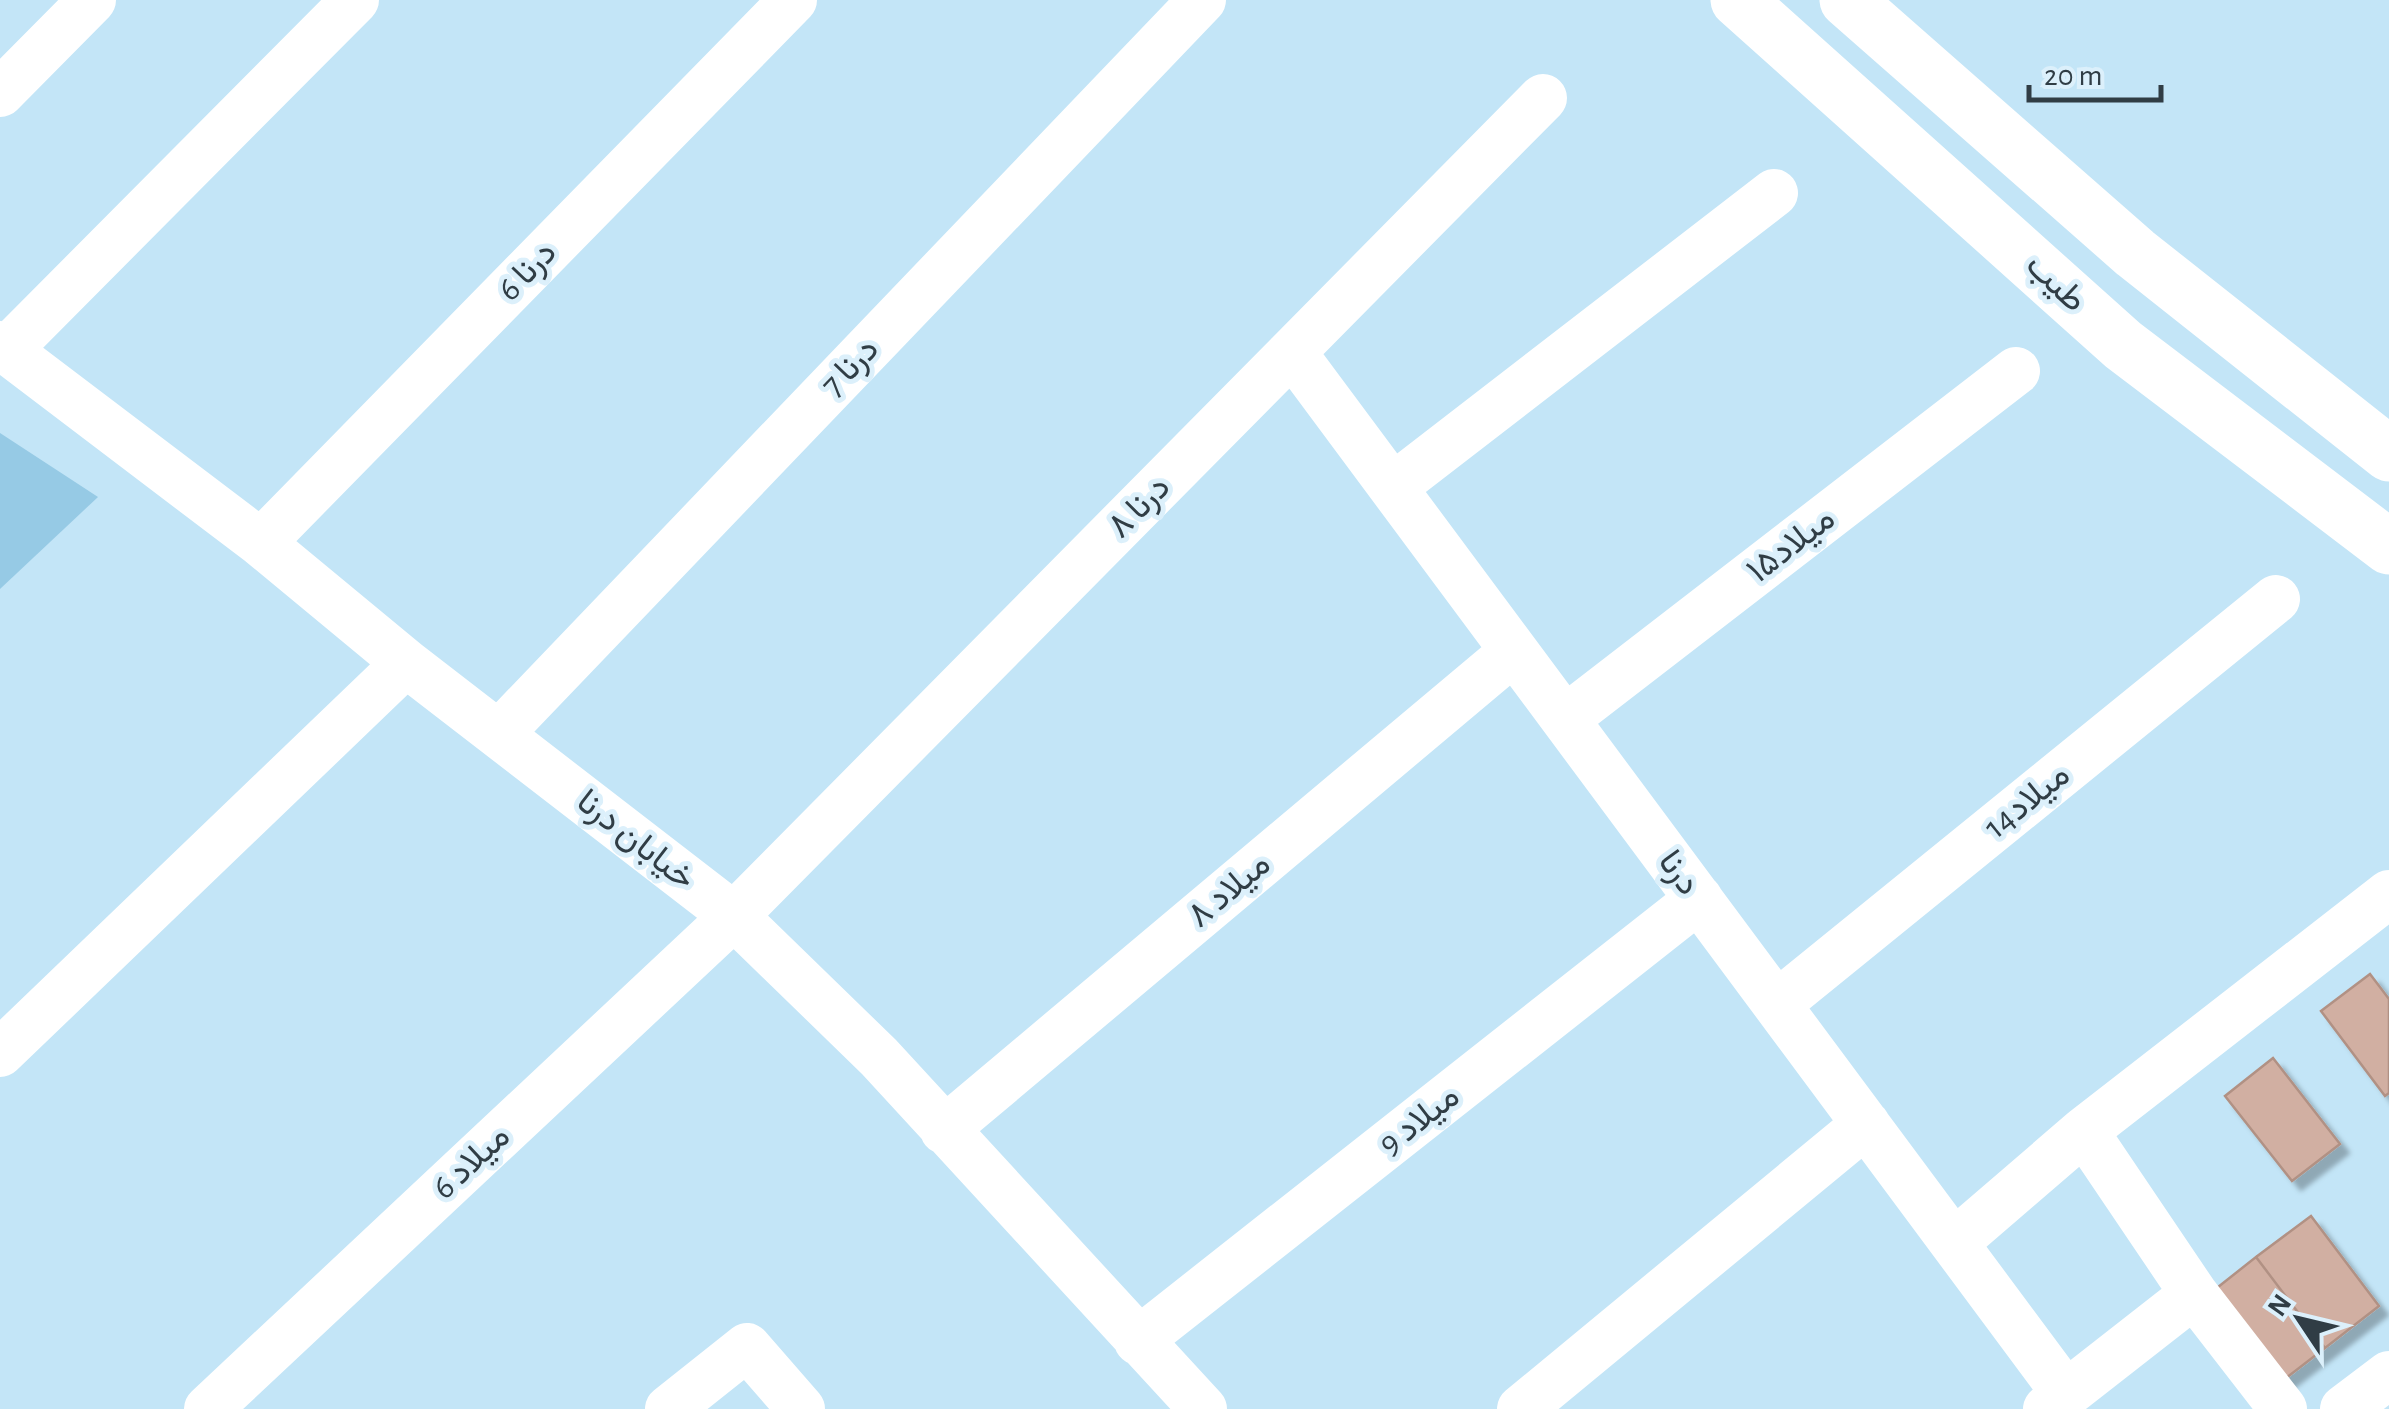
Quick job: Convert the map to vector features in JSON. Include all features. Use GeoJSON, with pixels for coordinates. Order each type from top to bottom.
{"type":"FeatureCollection","features":[{"type":"Feature","properties":{"kind":"main road","name":"طیب"},"geometry":{"type":"LineString","coordinates":[[1738,0],[2123,345],[2389,547]]}},
{"type":"Feature","properties":{"kind":"main road"},"geometry":{"type":"LineString","coordinates":[[1847,0],[2135,253],[2389,454]]}},
{"type":"Feature","properties":{"kind":"street"},"geometry":{"type":"LineString","coordinates":[[0,93],[92,0]]}},
{"type":"Feature","properties":{"kind":"street"},"geometry":{"type":"LineString","coordinates":[[4,348],[355,0]]}},
{"type":"Feature","properties":{"kind":"street","name":"درنا 6"},"geometry":{"type":"LineString","coordinates":[[261,543],[793,0]]}},
{"type":"Feature","properties":{"kind":"street","name":"درنا 7"},"geometry":{"type":"LineString","coordinates":[[499,734],[1202,0]]}},
{"type":"Feature","properties":{"kind":"street","name":"درنا ۸"},"geometry":{"type":"LineString","coordinates":[[734,916],[1544,98]]}},
{"type":"Feature","properties":{"kind":"street"},"geometry":{"type":"LineString","coordinates":[[1393,486],[1774,193]]}},
{"type":"Feature","properties":{"kind":"street","name":"خیابان درنا"},"geometry":{"type":"LineString","coordinates":[[4,348],[261,543],[406,663],[734,916],[879,1057],[1138,1342],[1190,1405]]}},
{"type":"Feature","properties":{"kind":"street","name":"درنا"},"geometry":{"type":"LineString","coordinates":[[1292,352],[1954,1243],[2057,1402]]}},
{"type":"Feature","properties":{"kind":"street","name":"میلاد۱۵"},"geometry":{"type":"LineString","coordinates":[[1566,719],[2016,371]]}},
{"type":"Feature","properties":{"kind":"street","name":"میلاد14"},"geometry":{"type":"LineString","coordinates":[[1777,1004],[2276,598]]}},
{"type":"Feature","properties":{"kind":"street","name":"میلاد ۸"},"geometry":{"type":"LineString","coordinates":[[944,1130],[1514,651]]}},
{"type":"Feature","properties":{"kind":"street"},"geometry":{"type":"LineString","coordinates":[[0,1053],[406,663]]}},
{"type":"Feature","properties":{"kind":"street"},"geometry":{"type":"LineString","coordinates":[[1954,1243],[2084,1131],[2389,894]]}},
{"type":"Feature","properties":{"kind":"street","name":"میلاد 9"},"geometry":{"type":"LineString","coordinates":[[1138,1342],[1699,900]]}},
{"type":"Feature","properties":{"kind":"street","name":"میلاد 6"},"geometry":{"type":"LineString","coordinates":[[208,1409],[734,916]]}},
{"type":"Feature","properties":{"kind":"street"},"geometry":{"type":"LineString","coordinates":[[1521,1409],[1866,1124]]}},
{"type":"Feature","properties":{"kind":"street"},"geometry":{"type":"LineString","coordinates":[[2084,1131],[2194,1294],[2283,1409]]}},
{"type":"Feature","properties":{"kind":"street"},"geometry":{"type":"LineString","coordinates":[[2057,1402],[2194,1294]]}},
{"type":"Feature","properties":{"kind":"street"},"geometry":{"type":"LineString","coordinates":[[669,1409],[747,1346],[801,1409]]}},
{"type":"Feature","properties":{"kind":"street"},"geometry":{"type":"LineString","coordinates":[[2344,1409],[2389,1375]]}},
{"type":"Feature","properties":{"kind":"shaded area"},"geometry":{"type":"Polygon","coordinates":[[[0,433],[98,497],[0,589],[0,433]]]}},
{"type":"Feature","properties":{"kind":"building"},"geometry":{"type":"Polygon","coordinates":[[[2370,974],[2389,999],[2389,1093],[2385,1096],[2321,1011],[2370,974]]]}},
{"type":"Feature","properties":{"kind":"building"},"geometry":{"type":"Polygon","coordinates":[[[2273,1058],[2340,1144],[2292,1181],[2225,1096],[2273,1058]]]}},
{"type":"Feature","properties":{"kind":"building"},"geometry":{"type":"Polygon","coordinates":[[[2311,1216],[2379,1306],[2325,1348],[2256,1257],[2311,1216]]]}},
{"type":"Feature","properties":{"kind":"building"},"geometry":{"type":"Polygon","coordinates":[[[2256,1257],[2325,1348],[2277,1385],[2208,1295],[2256,1257]]]}}]}
